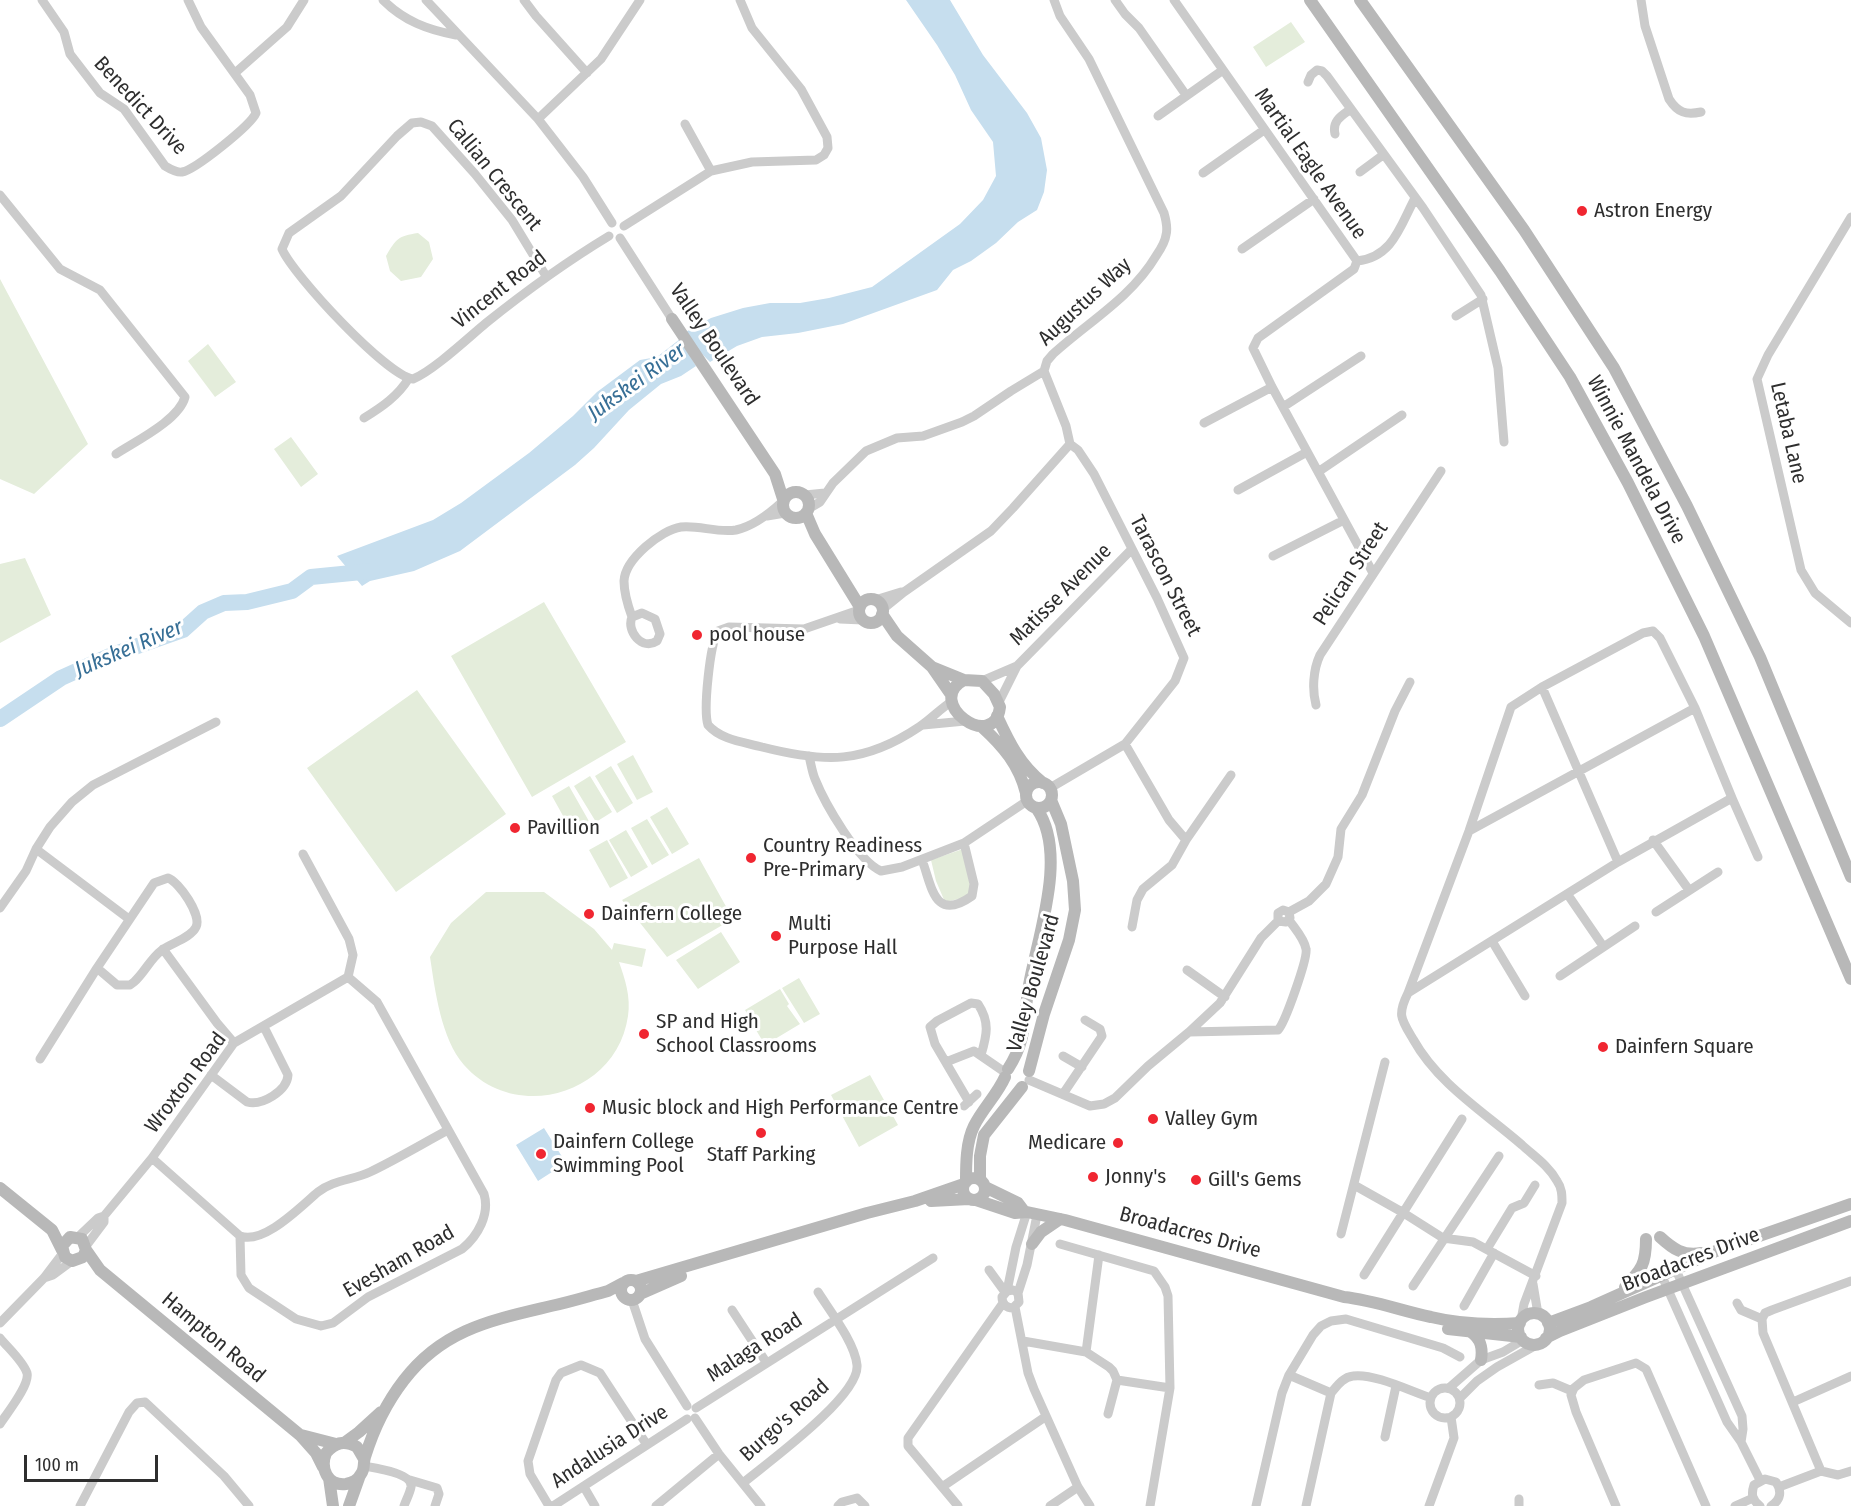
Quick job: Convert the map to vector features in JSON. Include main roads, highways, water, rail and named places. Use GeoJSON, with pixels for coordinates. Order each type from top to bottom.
{"type":"FeatureCollection","features":[{"type":"Feature","properties":{"kind":"water"},"geometry":{"type":"Polygon","coordinates":[[[906,0],[950,0],[983,55],[1027,113],[1041,138],[1047,170],[1044,192],[1037,210],[1018,222],[996,243],[971,261],[953,270],[937,290],[843,324],[762,337],[737,346],[710,362],[682,334],[711,318],[743,308],[770,303],[800,303],[872,287],[960,224],[983,200],[996,176],[993,142],[971,110],[955,75],[937,45],[906,0]]]}},
{"type":"Feature","properties":{"kind":"water"},"geometry":{"type":"Polygon","coordinates":[[[680,339],[696,366],[681,376],[661,384],[629,410],[575,465],[460,551],[414,571],[370,581],[362,586],[337,556],[433,520],[461,503],[529,453],[573,416],[597,392],[640,360],[657,357],[680,339]]]}},
{"type":"Feature","properties":{"kind":"water","name":"Dainfern College Swimming Pool"},"geometry":{"type":"Polygon","coordinates":[[[544,1128],[566,1163],[538,1181],[516,1145],[544,1128]]]}},
{"type":"Feature","properties":{"kind":"waterway","name":"Jukskei River"},"geometry":{"type":"LineString","coordinates":[[0,719],[61,678],[112,655],[183,630],[203,612],[224,603],[247,602],[292,591],[311,577],[372,571]]}},
{"type":"Feature","properties":{"kind":"place","name":"Astron Energy"},"geometry":{"type":"Point","coordinates":[1582,211]}},
{"type":"Feature","properties":{"kind":"place","name":"pool house"},"geometry":{"type":"Point","coordinates":[697,635]}},
{"type":"Feature","properties":{"kind":"place","name":"Pavillion"},"geometry":{"type":"Point","coordinates":[515,828]}},
{"type":"Feature","properties":{"kind":"place","name":"Country Readiness Pre-Primary"},"geometry":{"type":"Point","coordinates":[751,858]}},
{"type":"Feature","properties":{"kind":"place","name":"Dainfern College"},"geometry":{"type":"Point","coordinates":[589,914]}},
{"type":"Feature","properties":{"kind":"place","name":"Multi Purpose Hall"},"geometry":{"type":"Point","coordinates":[776,936]}},
{"type":"Feature","properties":{"kind":"place","name":"SP and High School Classrooms"},"geometry":{"type":"Point","coordinates":[644,1034]}},
{"type":"Feature","properties":{"kind":"place","name":"Dainfern Square"},"geometry":{"type":"Point","coordinates":[1603,1047]}},
{"type":"Feature","properties":{"kind":"place","name":"Music block and High Performance Centre"},"geometry":{"type":"Point","coordinates":[590,1108]}},
{"type":"Feature","properties":{"kind":"place","name":"Valley Gym"},"geometry":{"type":"Point","coordinates":[1153,1119]}},
{"type":"Feature","properties":{"kind":"place","name":"Staff Parking"},"geometry":{"type":"Point","coordinates":[761,1133]}},
{"type":"Feature","properties":{"kind":"place","name":"Medicare"},"geometry":{"type":"Point","coordinates":[1118,1143]}},
{"type":"Feature","properties":{"kind":"place","name":"Dainfern College Swimming Pool"},"geometry":{"type":"Point","coordinates":[541,1154]}},
{"type":"Feature","properties":{"kind":"place","name":"Jonny's"},"geometry":{"type":"Point","coordinates":[1093,1177]}},
{"type":"Feature","properties":{"kind":"place","name":"Gill's Gems"},"geometry":{"type":"Point","coordinates":[1196,1180]}}]}
